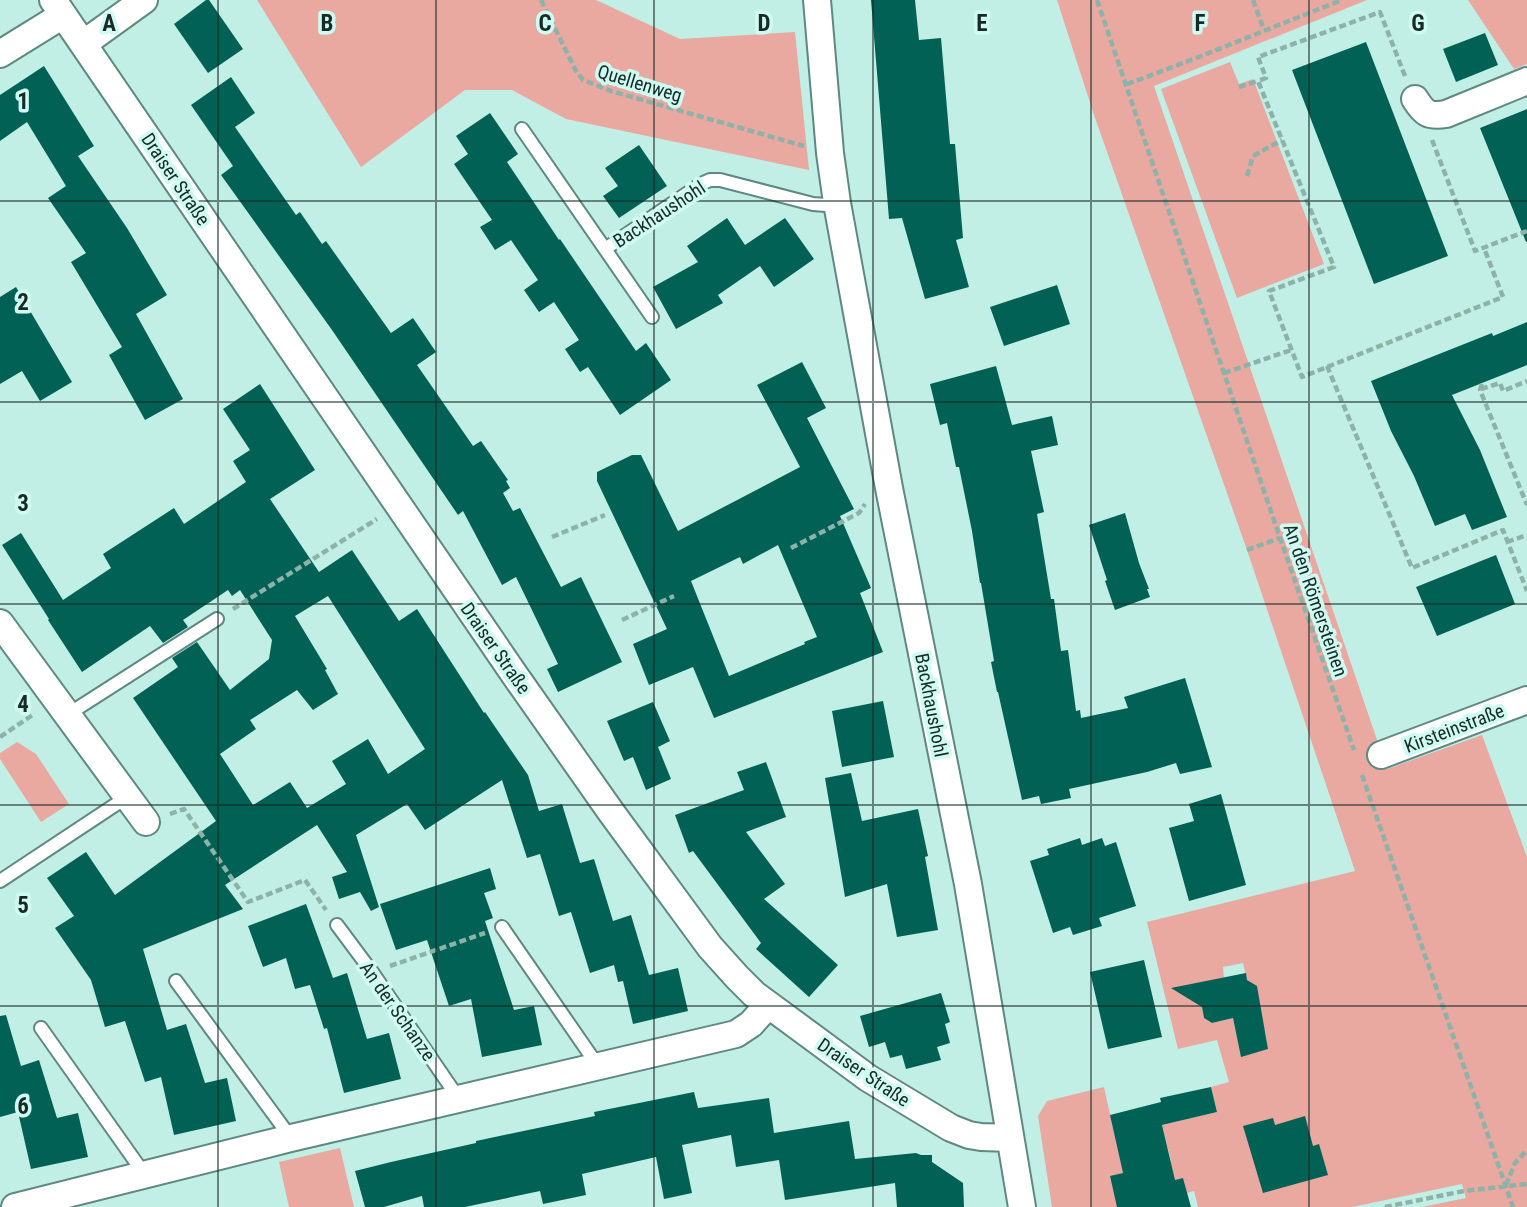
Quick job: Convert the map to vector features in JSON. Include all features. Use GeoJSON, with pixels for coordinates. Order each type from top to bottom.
{"type":"FeatureCollection","features":[{"type":"Feature","properties":{"kind":"street"},"geometry":{"type":"LineString","coordinates":[[83,44],[144,0]]}},
{"type":"Feature","properties":{"kind":"street","name":"Backhaushohl"},"geometry":{"type":"LineString","coordinates":[[817,0],[837,203],[888,488],[970,897],[1022,1207]]}},
{"type":"Feature","properties":{"kind":"street"},"geometry":{"type":"LineString","coordinates":[[0,54],[58,8]]}},
{"type":"Feature","properties":{"kind":"street","name":"Draiser Straße"},"geometry":{"type":"LineString","coordinates":[[58,8],[514,674],[702,936],[737,977],[768,1005],[868,1078],[951,1128],[969,1135],[1010,1138]]}},
{"type":"Feature","properties":{"kind":"street"},"geometry":{"type":"LineString","coordinates":[[1422,107],[1446,114],[1527,81]]}},
{"type":"Feature","properties":{"kind":"street"},"geometry":{"type":"LineString","coordinates":[[0,623],[146,822]]}},
{"type":"Feature","properties":{"kind":"street","name":"Kirsteinstraße"},"geometry":{"type":"LineString","coordinates":[[1370,760],[1527,700]]}},
{"type":"Feature","properties":{"kind":"street"},"geometry":{"type":"LineString","coordinates":[[15,1207],[291,1138],[736,1034],[751,1024],[768,1005]]}},
{"type":"Feature","properties":{"kind":"lane","name":"Backhaushohl"},"geometry":{"type":"LineString","coordinates":[[522,129],[652,317]]}},
{"type":"Feature","properties":{"kind":"lane","name":"Backhaushohl"},"geometry":{"type":"LineString","coordinates":[[605,249],[710,180],[720,180],[813,204],[837,203]]}},
{"type":"Feature","properties":{"kind":"lane"},"geometry":{"type":"LineString","coordinates":[[67,715],[217,619]]}},
{"type":"Feature","properties":{"kind":"lane"},"geometry":{"type":"LineString","coordinates":[[0,881],[127,797]]}},
{"type":"Feature","properties":{"kind":"lane","name":"An der Schanze"},"geometry":{"type":"LineString","coordinates":[[337,925],[459,1099]]}},
{"type":"Feature","properties":{"kind":"lane"},"geometry":{"type":"LineString","coordinates":[[502,927],[599,1066]]}},
{"type":"Feature","properties":{"kind":"lane"},"geometry":{"type":"LineString","coordinates":[[176,981],[291,1138]]}},
{"type":"Feature","properties":{"kind":"lane"},"geometry":{"type":"LineString","coordinates":[[41,1028],[145,1176]]}},
{"type":"Feature","properties":{"kind":"path","name":"Quellenweg"},"geometry":{"type":"LineString","coordinates":[[541,0],[583,80],[611,91],[775,137]]}},
{"type":"Feature","properties":{"kind":"path","name":"An den Römersteinen"},"geometry":{"type":"LineString","coordinates":[[1097,0],[1354,752]]}},
{"type":"Feature","properties":{"kind":"path"},"geometry":{"type":"LineString","coordinates":[[1253,0],[1264,30]]}},
{"type":"Feature","properties":{"kind":"path"},"geometry":{"type":"LineString","coordinates":[[1127,84],[1342,0]]}},
{"type":"Feature","properties":{"kind":"path"},"geometry":{"type":"LineString","coordinates":[[1239,88],[1266,78],[1258,57],[1380,12],[1422,107],[1432,141],[1475,251],[1527,231]]}},
{"type":"Feature","properties":{"kind":"path"},"geometry":{"type":"LineString","coordinates":[[1258,80],[1334,267],[1269,290],[1301,377],[1503,297],[1484,248]]}},
{"type":"Feature","properties":{"kind":"path"},"geometry":{"type":"LineString","coordinates":[[1247,176],[1254,156],[1282,140]]}},
{"type":"Feature","properties":{"kind":"path"},"geometry":{"type":"LineString","coordinates":[[1224,373],[1291,350]]}},
{"type":"Feature","properties":{"kind":"path"},"geometry":{"type":"LineString","coordinates":[[1327,366],[1412,568],[1503,530],[1527,591]]}},
{"type":"Feature","properties":{"kind":"path"},"geometry":{"type":"LineString","coordinates":[[1527,381],[1503,391],[1500,383],[1481,387],[1527,505]]}},
{"type":"Feature","properties":{"kind":"path"},"geometry":{"type":"LineString","coordinates":[[791,548],[859,513],[873,493],[888,488]]}},
{"type":"Feature","properties":{"kind":"path"},"geometry":{"type":"LineString","coordinates":[[217,619],[400,506]]}},
{"type":"Feature","properties":{"kind":"path"},"geometry":{"type":"LineString","coordinates":[[552,537],[605,514]]}},
{"type":"Feature","properties":{"kind":"path"},"geometry":{"type":"LineString","coordinates":[[1507,542],[1527,535]]}},
{"type":"Feature","properties":{"kind":"path"},"geometry":{"type":"LineString","coordinates":[[1247,550],[1280,538]]}},
{"type":"Feature","properties":{"kind":"path"},"geometry":{"type":"LineString","coordinates":[[622,620],[674,596]]}},
{"type":"Feature","properties":{"kind":"path"},"geometry":{"type":"LineString","coordinates":[[0,737],[40,711],[67,715]]}},
{"type":"Feature","properties":{"kind":"path"},"geometry":{"type":"LineString","coordinates":[[1370,760],[1513,1207]]}},
{"type":"Feature","properties":{"kind":"path"},"geometry":{"type":"LineString","coordinates":[[146,822],[184,809],[248,902],[305,880],[337,925]]}},
{"type":"Feature","properties":{"kind":"path"},"geometry":{"type":"LineString","coordinates":[[388,966],[502,927]]}},
{"type":"Feature","properties":{"kind":"path"},"geometry":{"type":"LineString","coordinates":[[1506,1186],[1515,1163],[1527,1150]]}},
{"type":"Feature","properties":{"kind":"path"},"geometry":{"type":"LineString","coordinates":[[1386,1207],[1464,1191],[1527,1184]]}},
{"type":"Feature","properties":{"kind":"shaded area"},"geometry":{"type":"Polygon","coordinates":[[[257,0],[596,0],[680,39],[795,32],[809,170],[566,119],[512,90],[465,90],[361,167],[257,0]]]}},
{"type":"Feature","properties":{"kind":"shaded area"},"geometry":{"type":"Polygon","coordinates":[[[1057,0],[1367,0],[1154,86],[1387,769],[1482,735],[1527,857],[1527,1207],[1422,1207],[1466,1198],[1462,1184],[1352,1207],[1198,1207],[1194,1191],[1187,1193],[1183,1178],[1171,1181],[1162,1164],[1171,1161],[1162,1125],[1217,1112],[1211,1087],[1229,1082],[1217,1040],[1178,1049],[1147,922],[1355,871],[1247,550],[1093,112],[1057,0]],[[1243,963],[1223,967],[1224,979],[1202,1007],[1204,1018],[1212,1023],[1233,1018],[1241,1056],[1268,1049],[1258,1007],[1257,987],[1247,980],[1243,963]]]}},
{"type":"Feature","properties":{"kind":"shaded area"},"geometry":{"type":"Polygon","coordinates":[[[1468,0],[1527,0],[1527,64],[1514,69],[1468,0]]]}},
{"type":"Feature","properties":{"kind":"shaded area"},"geometry":{"type":"Polygon","coordinates":[[[1230,62],[1239,84],[1253,79],[1324,264],[1237,298],[1161,89],[1230,62]]]}},
{"type":"Feature","properties":{"kind":"shaded area"},"geometry":{"type":"Polygon","coordinates":[[[17,742],[36,754],[69,804],[41,822],[0,759],[0,753],[17,742]]]}},
{"type":"Feature","properties":{"kind":"shaded area"},"geometry":{"type":"Polygon","coordinates":[[[1104,1087],[1123,1173],[1110,1177],[1119,1207],[1052,1207],[1038,1116],[1047,1101],[1104,1087]]]}},
{"type":"Feature","properties":{"kind":"shaded area"},"geometry":{"type":"Polygon","coordinates":[[[340,1148],[354,1207],[289,1207],[279,1162],[340,1148]]]}},
{"type":"Feature","properties":{"kind":"building"},"geometry":{"type":"Polygon","coordinates":[[[209,0],[243,49],[208,73],[174,24],[209,0]]]}},
{"type":"Feature","properties":{"kind":"building"},"geometry":{"type":"Polygon","coordinates":[[[871,0],[915,0],[919,40],[941,38],[950,144],[955,144],[963,238],[956,240],[969,287],[925,299],[902,218],[889,219],[871,0]]]}},
{"type":"Feature","properties":{"kind":"building"},"geometry":{"type":"Polygon","coordinates":[[[1485,33],[1498,65],[1456,82],[1443,49],[1485,33]]]}},
{"type":"Feature","properties":{"kind":"building"},"geometry":{"type":"Polygon","coordinates":[[[1366,42],[1448,256],[1374,284],[1292,70],[1366,42]]]}},
{"type":"Feature","properties":{"kind":"building"},"geometry":{"type":"Polygon","coordinates":[[[44,66],[94,146],[78,156],[127,228],[167,295],[136,314],[183,399],[145,420],[109,355],[122,347],[71,262],[86,253],[48,198],[66,186],[27,122],[0,141],[0,95],[44,66]]]}},
{"type":"Feature","properties":{"kind":"building"},"geometry":{"type":"Polygon","coordinates":[[[231,77],[255,113],[235,127],[296,215],[300,212],[322,244],[326,241],[391,333],[413,318],[436,352],[417,365],[473,446],[481,441],[508,480],[506,481],[510,488],[503,493],[513,511],[520,508],[561,587],[581,577],[622,662],[558,692],[547,669],[558,664],[516,577],[502,585],[463,511],[458,515],[332,330],[221,175],[233,166],[191,105],[231,77]]]}},
{"type":"Feature","properties":{"kind":"building"},"geometry":{"type":"Polygon","coordinates":[[[1527,109],[1527,242],[1526,242],[1480,128],[1527,109]]]}},
{"type":"Feature","properties":{"kind":"building"},"geometry":{"type":"Polygon","coordinates":[[[490,113],[518,154],[507,162],[559,240],[636,351],[646,343],[671,380],[620,415],[588,367],[580,372],[565,349],[579,340],[554,302],[539,312],[524,290],[538,280],[511,240],[495,250],[480,227],[492,220],[454,164],[468,154],[456,136],[490,113]]]}},
{"type":"Feature","properties":{"kind":"building"},"geometry":{"type":"Polygon","coordinates":[[[639,145],[667,186],[619,218],[603,196],[618,186],[605,168],[639,145]]]}},
{"type":"Feature","properties":{"kind":"building"},"geometry":{"type":"Polygon","coordinates":[[[727,218],[745,245],[785,218],[814,259],[774,287],[760,266],[718,295],[723,303],[676,329],[653,287],[698,262],[687,246],[727,218]]]}},
{"type":"Feature","properties":{"kind":"building"},"geometry":{"type":"Polygon","coordinates":[[[1057,285],[1070,324],[1004,346],[990,307],[1057,285]]]}},
{"type":"Feature","properties":{"kind":"building"},"geometry":{"type":"Polygon","coordinates":[[[16,287],[72,382],[40,401],[22,371],[0,384],[0,297],[16,287]]]}},
{"type":"Feature","properties":{"kind":"building"},"geometry":{"type":"Polygon","coordinates":[[[1527,322],[1527,365],[1452,395],[1480,450],[1507,517],[1472,530],[1465,514],[1435,526],[1371,381],[1527,322]]]}},
{"type":"Feature","properties":{"kind":"building"},"geometry":{"type":"Polygon","coordinates":[[[802,362],[826,408],[807,418],[854,509],[840,516],[871,588],[860,593],[883,652],[714,718],[693,667],[649,685],[633,644],[667,629],[597,481],[597,472],[632,455],[641,455],[678,531],[800,467],[757,385],[802,362]],[[778,545],[743,564],[740,557],[691,581],[729,676],[817,637],[778,545]]]}},
{"type":"Feature","properties":{"kind":"building"},"geometry":{"type":"Polygon","coordinates":[[[996,366],[1012,425],[1052,416],[1058,445],[1031,451],[1044,512],[1037,514],[1051,599],[1054,599],[1061,651],[1068,650],[1076,711],[1080,710],[1081,718],[1128,708],[1124,697],[1185,678],[1212,767],[1180,774],[1176,763],[1069,789],[1071,798],[1041,804],[1039,796],[1022,800],[991,662],[994,661],[959,467],[956,467],[947,423],[940,425],[930,384],[996,366]]]}},
{"type":"Feature","properties":{"kind":"building"},"geometry":{"type":"Polygon","coordinates":[[[260,384],[315,470],[270,499],[319,572],[352,550],[399,621],[417,609],[484,713],[528,775],[539,811],[562,804],[580,863],[594,859],[613,921],[631,915],[649,975],[678,968],[688,1011],[633,1024],[623,981],[618,982],[614,965],[590,973],[571,912],[559,916],[540,854],[527,858],[502,780],[425,830],[407,804],[356,835],[379,907],[371,911],[360,892],[339,899],[332,877],[347,872],[317,825],[225,885],[243,909],[143,949],[167,1030],[186,1024],[205,1083],[227,1078],[236,1121],[174,1135],[161,1077],[145,1082],[125,1021],[105,1027],[91,980],[55,928],[74,916],[47,878],[86,852],[115,895],[216,821],[133,698],[178,667],[172,658],[197,642],[230,690],[269,659],[272,640],[240,590],[232,596],[228,590],[183,620],[188,627],[163,643],[150,626],[82,672],[2,545],[21,533],[63,600],[111,568],[103,554],[174,508],[184,524],[246,482],[233,461],[250,450],[223,409],[260,384]],[[328,596],[295,616],[327,669],[325,670],[338,694],[313,710],[297,690],[250,720],[256,729],[220,754],[253,805],[290,782],[307,808],[346,784],[332,761],[368,739],[388,774],[425,749],[328,596]]]}},
{"type":"Feature","properties":{"kind":"building"},"geometry":{"type":"Polygon","coordinates":[[[1125,513],[1150,597],[1115,610],[1089,525],[1125,513]]]}},
{"type":"Feature","properties":{"kind":"building"},"geometry":{"type":"Polygon","coordinates":[[[1496,555],[1515,604],[1437,636],[1416,587],[1496,555]]]}},
{"type":"Feature","properties":{"kind":"building"},"geometry":{"type":"Polygon","coordinates":[[[883,701],[894,757],[842,767],[832,711],[883,701]]]}},
{"type":"Feature","properties":{"kind":"building"},"geometry":{"type":"Polygon","coordinates":[[[653,702],[670,741],[658,747],[671,779],[646,790],[633,757],[624,761],[607,721],[653,702]]]}},
{"type":"Feature","properties":{"kind":"building"},"geometry":{"type":"Polygon","coordinates":[[[766,762],[786,817],[746,832],[785,884],[764,899],[838,965],[809,997],[756,949],[761,943],[693,851],[689,853],[675,815],[744,790],[737,772],[766,762]]]}},
{"type":"Feature","properties":{"kind":"building"},"geometry":{"type":"Polygon","coordinates":[[[851,773],[862,821],[918,809],[928,856],[925,857],[938,930],[897,937],[887,884],[845,897],[825,778],[851,773]]]}},
{"type":"Feature","properties":{"kind":"building"},"geometry":{"type":"Polygon","coordinates":[[[1221,794],[1246,885],[1189,901],[1169,828],[1194,821],[1189,804],[1221,794]]]}},
{"type":"Feature","properties":{"kind":"building"},"geometry":{"type":"Polygon","coordinates":[[[1080,838],[1082,845],[1102,838],[1105,846],[1116,842],[1136,906],[1099,918],[1102,926],[1073,935],[1070,927],[1053,933],[1030,861],[1049,855],[1047,849],[1080,838]]]}},
{"type":"Feature","properties":{"kind":"building"},"geometry":{"type":"Polygon","coordinates":[[[490,868],[496,889],[484,893],[493,918],[485,921],[514,1010],[534,1006],[542,1045],[482,1057],[471,999],[449,1006],[427,940],[396,950],[380,904],[490,868]]]}},
{"type":"Feature","properties":{"kind":"building"},"geometry":{"type":"Polygon","coordinates":[[[306,904],[333,978],[347,973],[367,1039],[389,1033],[401,1079],[344,1093],[327,1028],[324,1029],[310,985],[295,989],[286,958],[263,967],[248,926],[306,904]]]}},
{"type":"Feature","properties":{"kind":"building"},"geometry":{"type":"Polygon","coordinates":[[[1144,960],[1162,1037],[1108,1049],[1090,972],[1144,960]]]}},
{"type":"Feature","properties":{"kind":"building"},"geometry":{"type":"Polygon","coordinates":[[[1246,973],[1247,980],[1257,986],[1268,1049],[1241,1057],[1233,1018],[1212,1023],[1204,1018],[1202,1007],[1171,988],[1246,973]]]}},
{"type":"Feature","properties":{"kind":"building"},"geometry":{"type":"Polygon","coordinates":[[[941,993],[950,1022],[945,1024],[950,1043],[937,1047],[941,1060],[906,1069],[902,1055],[890,1058],[885,1042],[869,1047],[860,1016],[941,993]]]}},
{"type":"Feature","properties":{"kind":"building"},"geometry":{"type":"Polygon","coordinates":[[[6,1015],[21,1066],[39,1060],[57,1118],[78,1113],[88,1157],[31,1169],[18,1112],[0,1117],[0,1016],[6,1015]]]}},
{"type":"Feature","properties":{"kind":"building"},"geometry":{"type":"Polygon","coordinates":[[[1211,1087],[1217,1112],[1162,1125],[1175,1180],[1183,1178],[1191,1207],[1117,1207],[1110,1176],[1123,1173],[1110,1115],[1161,1102],[1160,1098],[1211,1087]]]}},
{"type":"Feature","properties":{"kind":"building"},"geometry":{"type":"Polygon","coordinates":[[[694,1092],[698,1108],[769,1098],[774,1133],[849,1121],[855,1159],[916,1153],[932,1155],[932,1162],[963,1183],[964,1207],[897,1207],[895,1183],[785,1200],[779,1160],[736,1167],[731,1135],[682,1145],[692,1193],[664,1199],[656,1157],[582,1174],[586,1195],[543,1204],[540,1191],[465,1207],[424,1207],[422,1196],[384,1207],[365,1207],[355,1171],[476,1141],[595,1116],[594,1112],[694,1092]]]}},
{"type":"Feature","properties":{"kind":"building"},"geometry":{"type":"Polygon","coordinates":[[[1305,1116],[1313,1146],[1319,1144],[1328,1175],[1263,1193],[1243,1126],[1273,1118],[1275,1125],[1305,1116]]]}}]}
